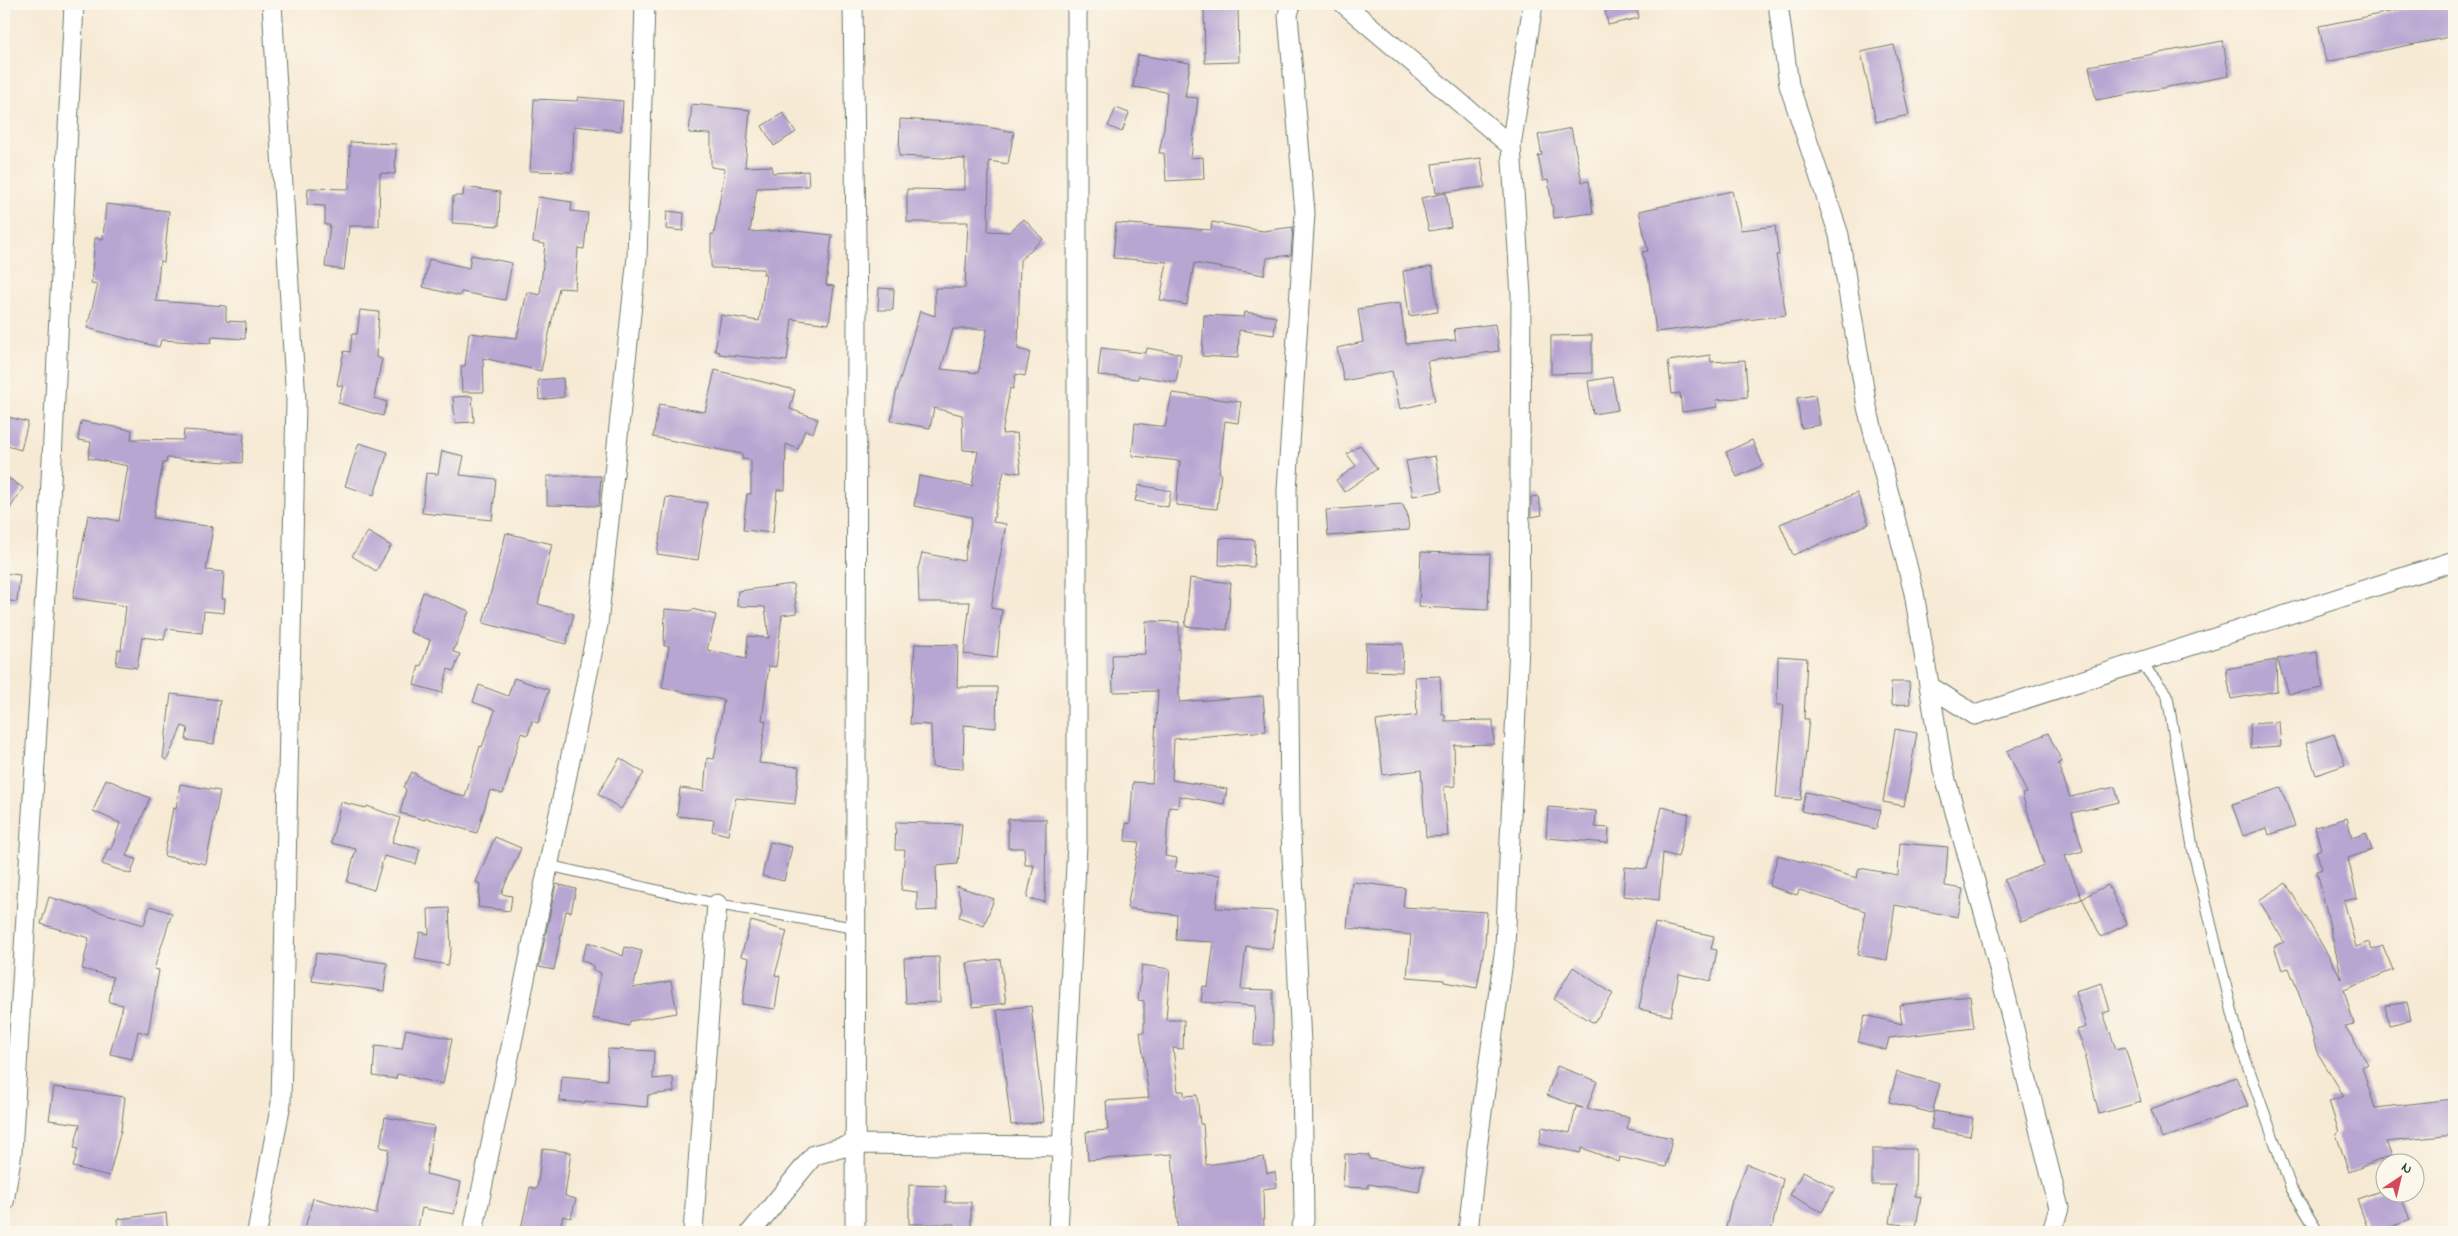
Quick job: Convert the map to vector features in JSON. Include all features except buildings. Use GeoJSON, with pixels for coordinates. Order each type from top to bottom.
{"type":"FeatureCollection","features":[{"type":"Feature","properties":{"kind":"street"},"geometry":{"type":"LineString","coordinates":[[4,1202],[12,1152],[47,563],[74,4]]}},
{"type":"Feature","properties":{"kind":"street"},"geometry":{"type":"LineString","coordinates":[[257,1232],[281,1103],[296,400],[272,4]]}},
{"type":"Feature","properties":{"kind":"street"},"geometry":{"type":"LineString","coordinates":[[473,1232],[598,624],[637,257],[644,4]]}},
{"type":"Feature","properties":{"kind":"street"},"geometry":{"type":"LineString","coordinates":[[853,4],[857,316],[855,1232]]}},
{"type":"Feature","properties":{"kind":"street"},"geometry":{"type":"LineString","coordinates":[[1058,1232],[1077,844],[1077,4]]}},
{"type":"Feature","properties":{"kind":"street"},"geometry":{"type":"LineString","coordinates":[[1291,4],[1288,16],[1304,213],[1287,490],[1290,813],[1302,1065],[1304,1220],[1300,1232]]}},
{"type":"Feature","properties":{"kind":"street"},"geometry":{"type":"LineString","coordinates":[[1344,4],[1511,146]]}},
{"type":"Feature","properties":{"kind":"street"},"geometry":{"type":"LineString","coordinates":[[1468,1232],[1477,1148],[1505,947],[1519,645],[1521,295],[1511,146],[1533,4]]}},
{"type":"Feature","properties":{"kind":"street"},"geometry":{"type":"LineString","coordinates":[[1778,4],[1789,84],[1839,235],[1868,407],[1914,593],[1943,770],[1991,937],[2059,1208],[2052,1232]]}},
{"type":"Feature","properties":{"kind":"street"},"geometry":{"type":"LineString","coordinates":[[1929,686],[1975,715],[2454,561]]}},
{"type":"Feature","properties":{"kind":"street"},"geometry":{"type":"LineString","coordinates":[[693,1232],[716,904]]}},
{"type":"Feature","properties":{"kind":"street"},"geometry":{"type":"LineString","coordinates":[[752,1232],[814,1155],[855,1144],[1062,1146]]}},
{"type":"Feature","properties":{"kind":"lane"},"geometry":{"type":"LineString","coordinates":[[2139,661],[2167,694],[2193,850],[2240,1044],[2291,1188],[2318,1232]]}},
{"type":"Feature","properties":{"kind":"lane"},"geometry":{"type":"LineString","coordinates":[[547,865],[716,904],[855,928]]}}]}
